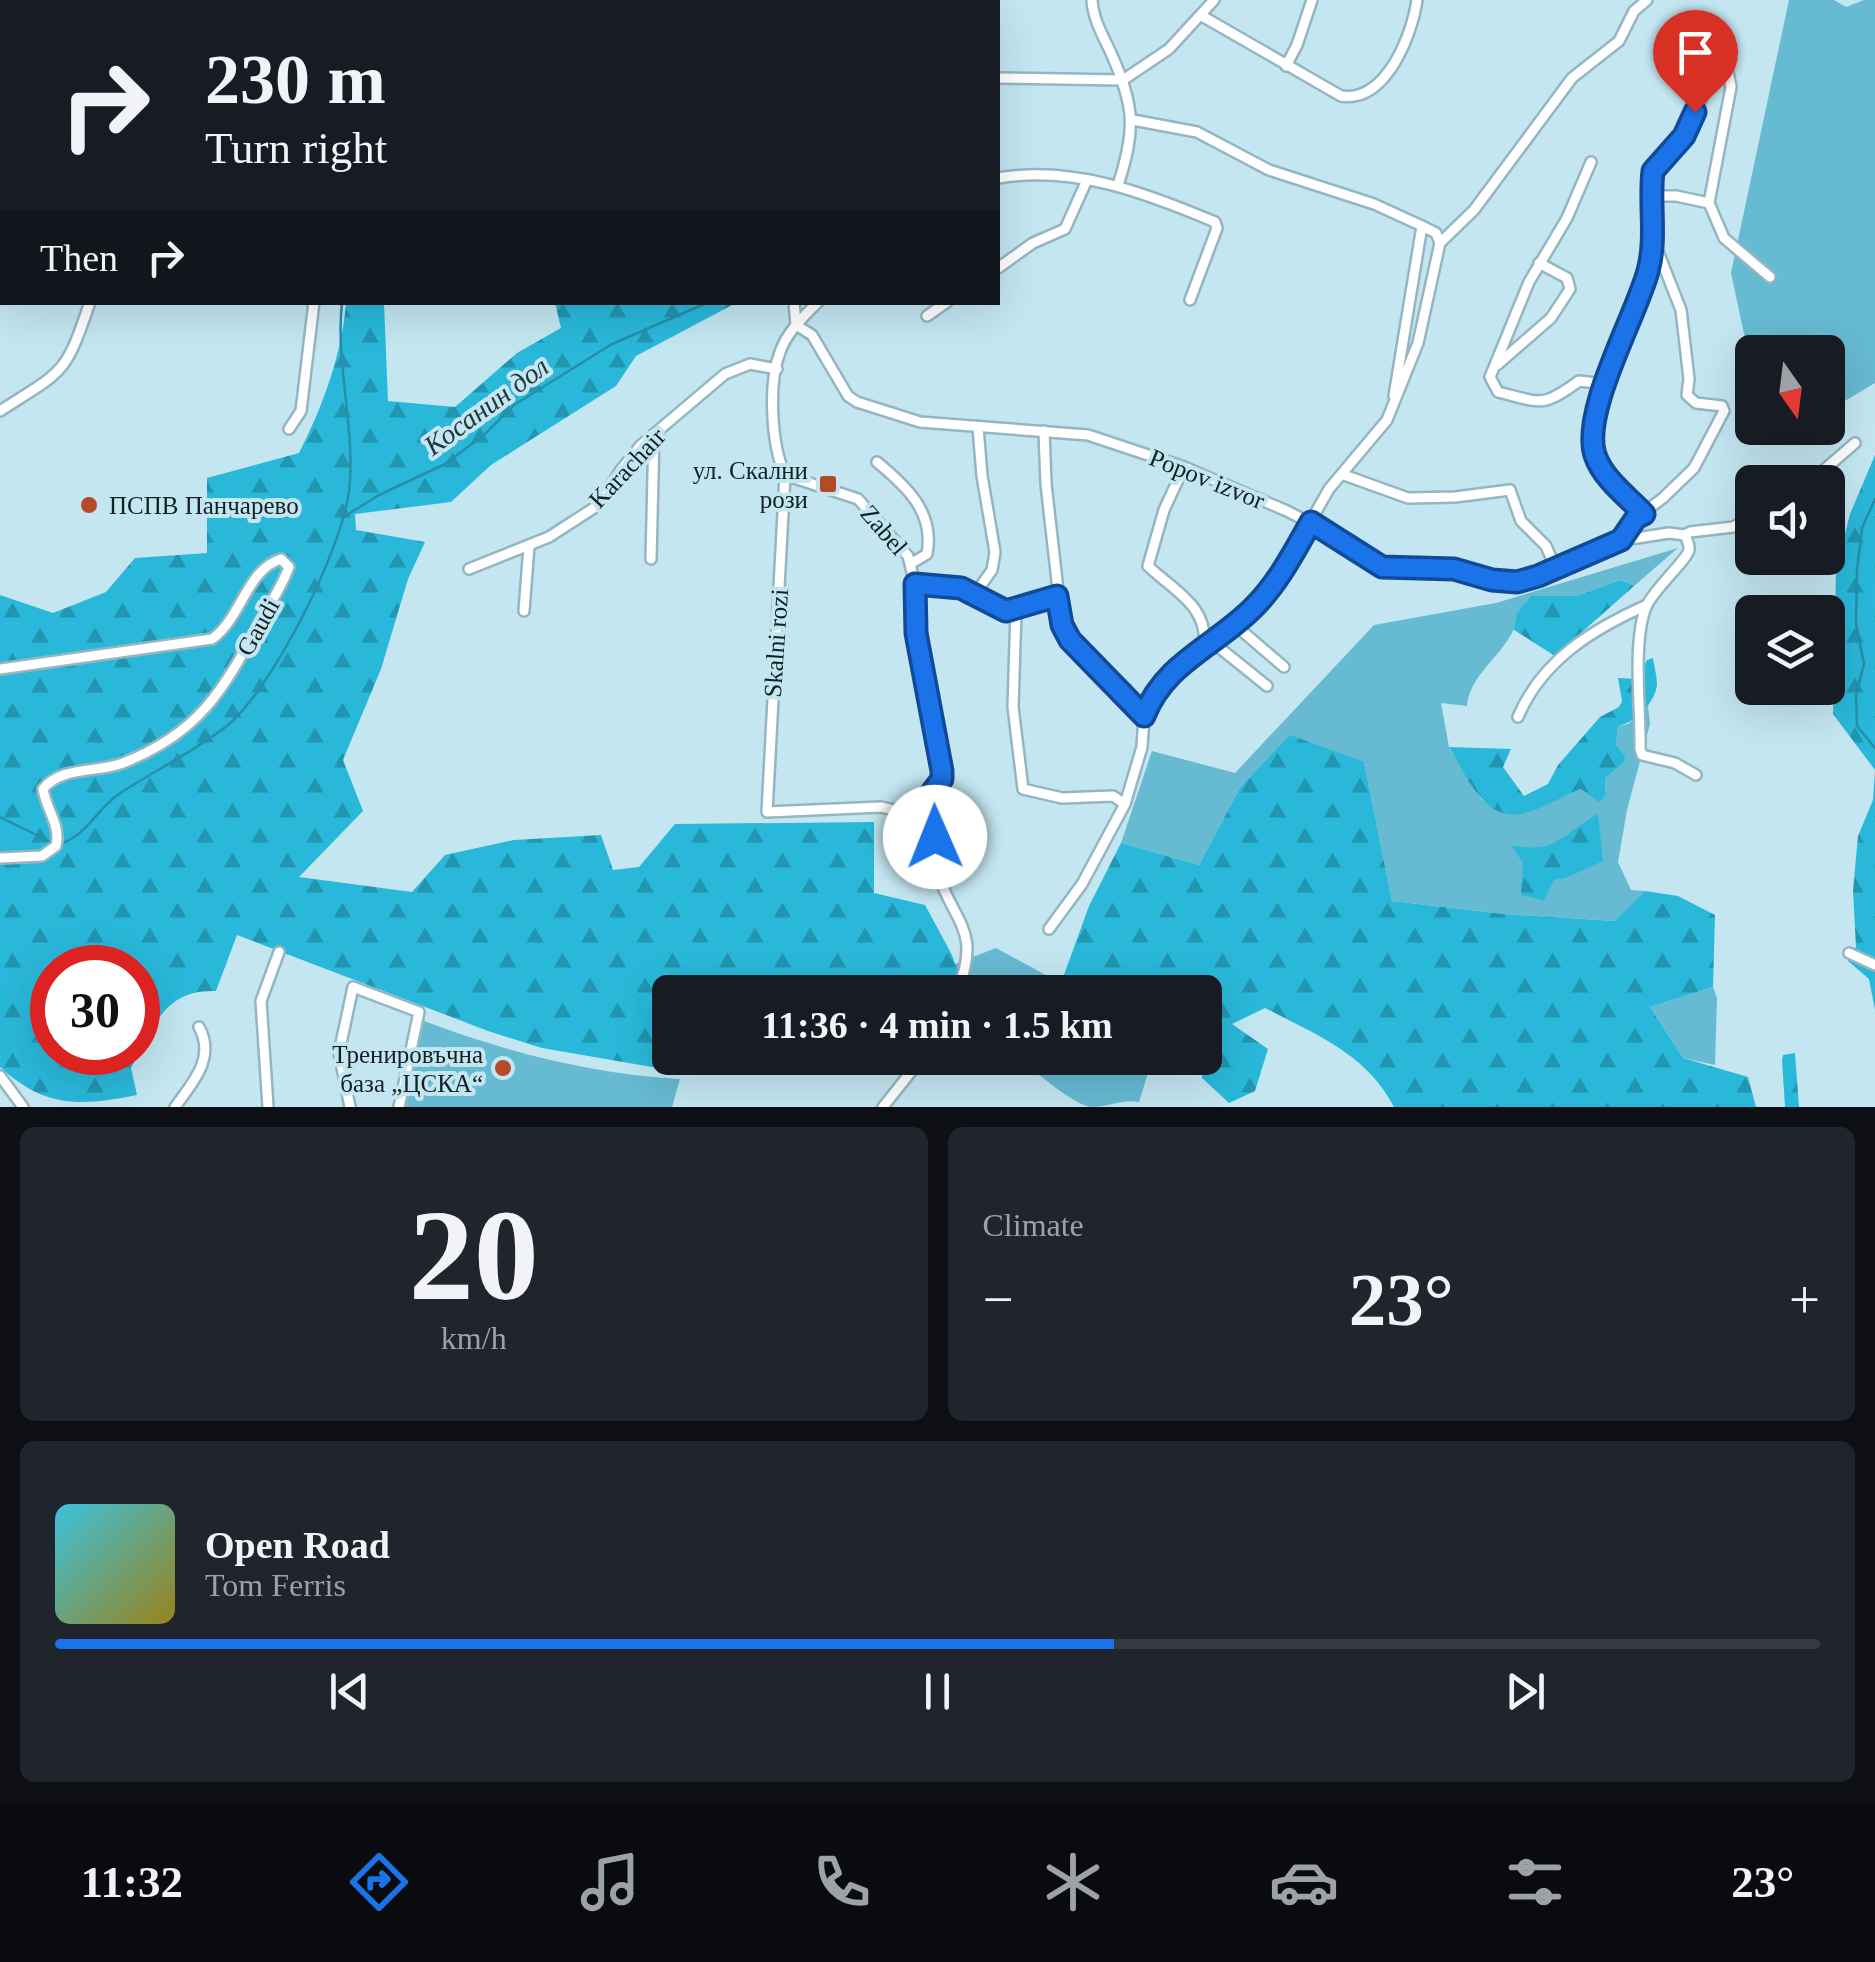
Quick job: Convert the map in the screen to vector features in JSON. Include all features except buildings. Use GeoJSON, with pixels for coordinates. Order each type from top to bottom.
{"type":"FeatureCollection","features":[{"type":"Feature","properties":{"kind":"street"},"geometry":{"type":"LineString","coordinates":[[1092,0],[1096,19],[1123,80],[1133,120],[1118,185]]}},
{"type":"Feature","properties":{"kind":"street"},"geometry":{"type":"LineString","coordinates":[[1000,78],[1123,80],[1170,49],[1214,0]]}},
{"type":"Feature","properties":{"kind":"street"},"geometry":{"type":"LineString","coordinates":[[1286,66],[1298,45],[1312,0]]}},
{"type":"Feature","properties":{"kind":"street"},"geometry":{"type":"LineString","coordinates":[[1202,16],[1349,98],[1372,89],[1400,50],[1411,30],[1418,0]]}},
{"type":"Feature","properties":{"kind":"street"},"geometry":{"type":"LineString","coordinates":[[1394,398],[1418,343],[1440,243],[1474,210],[1572,78],[1619,41],[1634,10],[1647,0]]}},
{"type":"Feature","properties":{"kind":"street"},"geometry":{"type":"LineString","coordinates":[[1644,514],[1607,477],[1595,454],[1593,432],[1605,384],[1644,282],[1652,239],[1653,171],[1684,136],[1707,87],[1721,69],[1728,72],[1731,87],[1709,203],[1724,238],[1770,277]]}},
{"type":"Feature","properties":{"kind":"street"},"geometry":{"type":"LineString","coordinates":[[1133,120],[1197,132],[1269,170],[1374,204],[1436,233],[1440,243]]}},
{"type":"Feature","properties":{"kind":"street"},"geometry":{"type":"LineString","coordinates":[[1591,162],[1567,218],[1539,263],[1490,377],[1495,390],[1536,402],[1553,400],[1579,381],[1605,384]]}},
{"type":"Feature","properties":{"kind":"street"},"geometry":{"type":"LineString","coordinates":[[1000,178],[1044,173],[1118,185],[1217,224],[1190,300]]}},
{"type":"Feature","properties":{"kind":"street"},"geometry":{"type":"LineString","coordinates":[[1000,267],[1033,243],[1065,230],[1087,180]]}},
{"type":"Feature","properties":{"kind":"street"},"geometry":{"type":"LineString","coordinates":[[1653,196],[1709,203]]}},
{"type":"Feature","properties":{"kind":"street"},"geometry":{"type":"LineString","coordinates":[[1049,928],[1082,884],[1126,804],[1142,746],[1144,716],[1169,673],[1256,606],[1283,570],[1329,489],[1387,420],[1422,226]]}},
{"type":"Feature","properties":{"kind":"street","name":"Popov izvor"},"geometry":{"type":"LineString","coordinates":[[796,325],[809,332],[848,396],[857,402],[920,422],[1088,435],[1184,467],[1311,522],[1382,567],[1454,569],[1492,580],[1517,582],[1621,540],[1636,518],[1694,468],[1724,411],[1722,406],[1696,403],[1687,395],[1690,380],[1680,310],[1652,239]]}},
{"type":"Feature","properties":{"kind":"street"},"geometry":{"type":"LineString","coordinates":[[1494,366],[1551,318],[1570,289],[1567,278],[1539,263]]}},
{"type":"Feature","properties":{"kind":"street"},"geometry":{"type":"LineString","coordinates":[[2,405],[48,382],[70,360],[89,305]]}},
{"type":"Feature","properties":{"kind":"street"},"geometry":{"type":"LineString","coordinates":[[289,429],[301,411],[314,305]]}},
{"type":"Feature","properties":{"kind":"street"},"geometry":{"type":"LineString","coordinates":[[794,305],[796,325]]}},
{"type":"Feature","properties":{"kind":"street"},"geometry":{"type":"LineString","coordinates":[[785,474],[773,440],[777,368],[782,348],[815,305]]}},
{"type":"Feature","properties":{"kind":"street"},"geometry":{"type":"LineString","coordinates":[[927,316],[943,305]]}},
{"type":"Feature","properties":{"kind":"street","name":"Karachair"},"geometry":{"type":"LineString","coordinates":[[469,569],[528,546],[600,504],[620,471],[708,385],[750,364],[777,368]]}},
{"type":"Feature","properties":{"kind":"street"},"geometry":{"type":"LineString","coordinates":[[975,594],[992,570],[996,552],[982,476],[978,427]]}},
{"type":"Feature","properties":{"kind":"street"},"geometry":{"type":"LineString","coordinates":[[1044,431],[1062,625],[1070,640],[1144,716]]}},
{"type":"Feature","properties":{"kind":"street"},"geometry":{"type":"LineString","coordinates":[[651,559],[654,435]]}},
{"type":"Feature","properties":{"kind":"street"},"geometry":{"type":"LineString","coordinates":[[1829,465],[1855,442]]}},
{"type":"Feature","properties":{"kind":"street"},"geometry":{"type":"LineString","coordinates":[[877,462],[909,489],[926,521],[927,554],[912,563]]}},
{"type":"Feature","properties":{"kind":"street"},"geometry":{"type":"LineString","coordinates":[[1184,467],[1164,510],[1148,566],[1197,609],[1207,644],[1267,686]]}},
{"type":"Feature","properties":{"kind":"street","name":"Zabel"},"geometry":{"type":"LineString","coordinates":[[785,474],[858,499],[912,563],[916,633],[942,771],[942,779],[930,795],[935,862],[965,931],[969,948],[963,975]]}},
{"type":"Feature","properties":{"kind":"street","name":"Skalni rozi"},"geometry":{"type":"LineString","coordinates":[[785,474],[767,812],[881,807],[899,811],[935,862]]}},
{"type":"Feature","properties":{"kind":"street"},"geometry":{"type":"LineString","coordinates":[[1344,474],[1408,498],[1510,490],[1521,521],[1546,546],[1556,568]]}},
{"type":"Feature","properties":{"kind":"street"},"geometry":{"type":"LineString","coordinates":[[1685,536],[1735,525]]}},
{"type":"Feature","properties":{"kind":"street"},"geometry":{"type":"LineString","coordinates":[[1621,540],[1669,532],[1685,536]]}},
{"type":"Feature","properties":{"kind":"street"},"geometry":{"type":"LineString","coordinates":[[1685,536],[1688,555],[1662,581],[1647,605],[1638,670],[1640,749],[1642,755],[1675,763],[1696,775]]}},
{"type":"Feature","properties":{"kind":"street"},"geometry":{"type":"LineString","coordinates":[[524,611],[528,546]]}},
{"type":"Feature","properties":{"kind":"street","name":"Gaudi"},"geometry":{"type":"LineString","coordinates":[[0,669],[212,639],[228,625],[268,564],[281,559],[289,567],[231,676],[209,707],[171,736],[129,760],[66,775],[47,784],[43,789],[56,824],[56,846],[42,856],[0,858]]}},
{"type":"Feature","properties":{"kind":"street"},"geometry":{"type":"LineString","coordinates":[[915,584],[939,584],[975,594],[998,609],[1016,610],[1057,596]]}},
{"type":"Feature","properties":{"kind":"street"},"geometry":{"type":"LineString","coordinates":[[1518,717],[1527,696],[1557,660],[1593,632],[1647,605]]}},
{"type":"Feature","properties":{"kind":"street"},"geometry":{"type":"LineString","coordinates":[[1016,610],[1012,692],[1023,789],[1062,798],[1114,796],[1126,804]]}},
{"type":"Feature","properties":{"kind":"street"},"geometry":{"type":"LineString","coordinates":[[1234,625],[1284,667]]}},
{"type":"Feature","properties":{"kind":"street"},"geometry":{"type":"LineString","coordinates":[[268,1107],[262,1001],[278,952]]}},
{"type":"Feature","properties":{"kind":"street"},"geometry":{"type":"LineString","coordinates":[[1849,953],[1875,965]]}},
{"type":"Feature","properties":{"kind":"street"},"geometry":{"type":"LineString","coordinates":[[350,1107],[339,1054],[353,986],[419,1012],[399,1107]]}},
{"type":"Feature","properties":{"kind":"street"},"geometry":{"type":"LineString","coordinates":[[174,1107],[204,1063],[206,1040],[198,1027]]}},
{"type":"Feature","properties":{"kind":"street"},"geometry":{"type":"LineString","coordinates":[[883,1107],[908,1075]]}},
{"type":"Feature","properties":{"kind":"street"},"geometry":{"type":"LineString","coordinates":[[0,1076],[23,1107]]}},
{"type":"Feature","properties":{"kind":"shaded area"},"geometry":{"type":"Polygon","coordinates":[[[1789,0],[1834,0],[1846,7],[1875,0],[1875,383],[1845,401],[1845,335],[1744,335],[1731,273],[1789,0]]]}},
{"type":"Feature","properties":{"kind":"shaded area"},"geometry":{"type":"Polygon","coordinates":[[[1678,548],[1634,586],[1621,580],[1576,596],[1531,596],[1507,641],[1473,685],[1467,706],[1441,703],[1449,747],[1482,800],[1520,814],[1581,789],[1599,801],[1606,795],[1605,778],[1625,755],[1616,745],[1618,726],[1628,724],[1648,706],[1650,724],[1618,862],[1631,890],[1645,891],[1616,921],[1392,901],[1364,762],[1240,788],[1199,865],[1121,843],[1152,751],[1235,773],[1374,625],[1496,603],[1678,548]]]}},
{"type":"Feature","properties":{"kind":"shaded area"},"geometry":{"type":"Polygon","coordinates":[[[996,948],[1046,975],[954,975],[955,964],[996,948]]]}},
{"type":"Feature","properties":{"kind":"shaded area"},"geometry":{"type":"Polygon","coordinates":[[[1713,987],[1717,998],[1715,1065],[1683,1058],[1650,1007],[1713,987]]]}},
{"type":"Feature","properties":{"kind":"shaded area","name":"Тренировъчна база „ЦСКА“"},"geometry":{"type":"Polygon","coordinates":[[[424,1021],[549,1060],[680,1079],[672,1107],[406,1107],[424,1021]]]}},
{"type":"Feature","properties":{"kind":"shaded area"},"geometry":{"type":"Polygon","coordinates":[[[1040,1075],[1147,1075],[1139,1102],[1092,1107],[1065,1094],[1040,1075]]]}},
{"type":"Feature","properties":{"kind":"green space"},"geometry":{"type":"Polygon","coordinates":[[[346,305],[384,305],[388,401],[455,407],[517,353],[561,328],[555,305],[732,305],[636,356],[616,386],[491,465],[451,502],[355,514],[356,530],[425,542],[408,579],[381,669],[343,760],[363,811],[299,877],[412,892],[445,855],[514,840],[601,835],[613,870],[639,867],[675,824],[874,822],[874,893],[925,905],[960,975],[652,975],[652,1067],[542,1048],[488,1031],[237,935],[216,991],[184,997],[160,1017],[160,945],[30,945],[30,1075],[133,1075],[137,1095],[79,1102],[47,1097],[0,1067],[0,595],[53,613],[106,592],[135,558],[207,553],[207,478],[299,453],[330,380],[346,305]]]}},
{"type":"Feature","properties":{"kind":"green space"},"geometry":{"type":"Polygon","coordinates":[[[1875,455],[1875,770],[1833,714],[1833,705],[1845,705],[1845,595],[1835,595],[1836,575],[1845,575],[1845,534],[1875,455]]]}},
{"type":"Feature","properties":{"kind":"green space"},"geometry":{"type":"Polygon","coordinates":[[[1621,580],[1634,586],[1555,656],[1514,630],[1517,613],[1531,596],[1576,596],[1621,580]]]}},
{"type":"Feature","properties":{"kind":"green space"},"geometry":{"type":"Polygon","coordinates":[[[1653,658],[1656,691],[1644,711],[1618,726],[1616,745],[1625,755],[1624,762],[1605,778],[1606,795],[1599,802],[1581,789],[1521,814],[1496,810],[1477,792],[1449,747],[1511,749],[1503,767],[1524,796],[1548,784],[1558,765],[1600,717],[1619,707],[1622,701],[1618,678],[1636,679],[1647,660],[1653,658]]]}},
{"type":"Feature","properties":{"kind":"green space"},"geometry":{"type":"Polygon","coordinates":[[[1290,735],[1364,762],[1392,901],[1615,921],[1645,891],[1678,896],[1715,915],[1713,987],[1650,1007],[1683,1058],[1748,1077],[1756,1107],[1394,1107],[1355,1059],[1265,1008],[1232,1024],[1268,1049],[1255,1091],[1229,1103],[1202,1078],[1222,1075],[1222,975],[1064,975],[1089,906],[1121,843],[1199,865],[1240,788],[1290,735]]]}},
{"type":"Feature","properties":{"kind":"green space"},"geometry":{"type":"Polygon","coordinates":[[[1875,770],[1875,1010],[1869,979],[1848,961],[1856,947],[1853,891],[1858,836],[1873,800],[1875,770]]]}},
{"type":"Feature","properties":{"kind":"green space"},"geometry":{"type":"Polygon","coordinates":[[[1598,814],[1603,861],[1554,880],[1544,900],[1521,895],[1523,863],[1511,845],[1549,845],[1598,814]]]}},
{"type":"Feature","properties":{"kind":"green space"},"geometry":{"type":"Polygon","coordinates":[[[1795,1053],[1799,1107],[1785,1107],[1782,1060],[1783,1055],[1795,1053]]]}},
{"type":"Feature","properties":{"kind":"waterway"},"geometry":{"type":"LineString","coordinates":[[63,843],[79,834],[119,794],[228,725],[265,681],[303,616],[333,547],[349,491],[342,305]]}},
{"type":"Feature","properties":{"kind":"waterway","name":"Косанин дол"},"geometry":{"type":"LineString","coordinates":[[342,518],[379,495],[445,464],[485,434],[514,405],[612,344],[702,305]]}},
{"type":"Feature","properties":{"kind":"waterway"},"geometry":{"type":"LineString","coordinates":[[1875,499],[1862,528],[1856,623],[1864,664],[1856,695],[1857,726],[1875,748]]}},
{"type":"Feature","properties":{"kind":"waterway"},"geometry":{"type":"LineString","coordinates":[[0,817],[49,841]]}},
{"type":"Feature","properties":{"kind":"place","name":"ул. Скални рози"},"geometry":{"type":"Point","coordinates":[828,484]}},
{"type":"Feature","properties":{"kind":"place","name":"ПСПВ Панчарево"},"geometry":{"type":"Point","coordinates":[89,505]}},
{"type":"Feature","properties":{"kind":"place","name":"Тренировъчна база „ЦСКА“"},"geometry":{"type":"Point","coordinates":[503,1068]}},
{"type":"Feature","properties":{"kind":"route"},"geometry":{"type":"LineString","coordinates":[[935,837],[930,795],[943,775],[916,633],[915,584],[961,588],[1006,611],[1057,596],[1062,625],[1070,640],[1144,716],[1169,673],[1256,606],[1311,522],[1382,567],[1454,569],[1492,580],[1517,582],[1626,536],[1636,518],[1644,514],[1607,477],[1595,454],[1593,432],[1605,384],[1648,272],[1653,171],[1684,136],[1695,112]]}}]}
